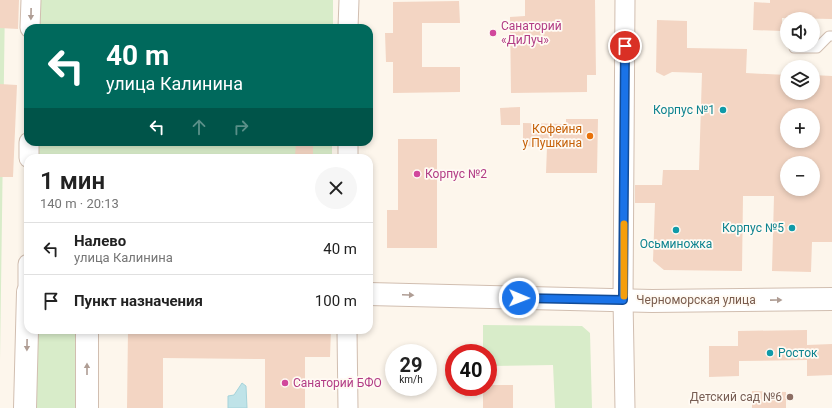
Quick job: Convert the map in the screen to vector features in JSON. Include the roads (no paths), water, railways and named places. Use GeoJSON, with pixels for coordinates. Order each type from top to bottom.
{"type":"FeatureCollection","features":[{"type":"Feature","properties":{"kind":"street"},"geometry":{"type":"LineString","coordinates":[[30,24],[31,0]]}},
{"type":"Feature","properties":{"kind":"street"},"geometry":{"type":"LineString","coordinates":[[348,24],[349,0]]}},
{"type":"Feature","properties":{"kind":"street"},"geometry":{"type":"LineString","coordinates":[[625,0],[623,300],[625,408]]}},
{"type":"Feature","properties":{"kind":"street","name":"Черноморская улица"},"geometry":{"type":"LineString","coordinates":[[373,294],[652,301],[832,299]]}},
{"type":"Feature","properties":{"kind":"street"},"geometry":{"type":"LineString","coordinates":[[25,408],[27,334]]}},
{"type":"Feature","properties":{"kind":"street"},"geometry":{"type":"LineString","coordinates":[[87,334],[87,408]]}},
{"type":"Feature","properties":{"kind":"street"},"geometry":{"type":"LineString","coordinates":[[348,334],[348,408]]}},
{"type":"Feature","properties":{"kind":"lane"},"geometry":{"type":"LineString","coordinates":[[820,45],[829,36],[832,36]]}},
{"type":"Feature","properties":{"kind":"water"},"geometry":{"type":"Polygon","coordinates":[[[242,383],[246,386],[247,408],[228,408],[228,396],[234,395],[242,383]]]}},
{"type":"Feature","properties":{"kind":"place","name":"Санаторий «ДиЛуч»"},"geometry":{"type":"Point","coordinates":[493,33]}},
{"type":"Feature","properties":{"kind":"place","name":"Корпус №1"},"geometry":{"type":"Point","coordinates":[723,110]}},
{"type":"Feature","properties":{"kind":"place","name":"Кофейня у Пушкина"},"geometry":{"type":"Point","coordinates":[590,136]}},
{"type":"Feature","properties":{"kind":"place","name":"Корпус №2"},"geometry":{"type":"Point","coordinates":[417,174]}},
{"type":"Feature","properties":{"kind":"place","name":"Корпус №5"},"geometry":{"type":"Point","coordinates":[792,228]}},
{"type":"Feature","properties":{"kind":"place","name":"Осьминожка"},"geometry":{"type":"Point","coordinates":[676,230]}},
{"type":"Feature","properties":{"kind":"place","name":"Росток"},"geometry":{"type":"Point","coordinates":[770,353]}},
{"type":"Feature","properties":{"kind":"place","name":"Санаторий БФО"},"geometry":{"type":"Point","coordinates":[285,383]}},
{"type":"Feature","properties":{"kind":"place","name":"Детский сад №6"},"geometry":{"type":"Point","coordinates":[790,397]}}]}
